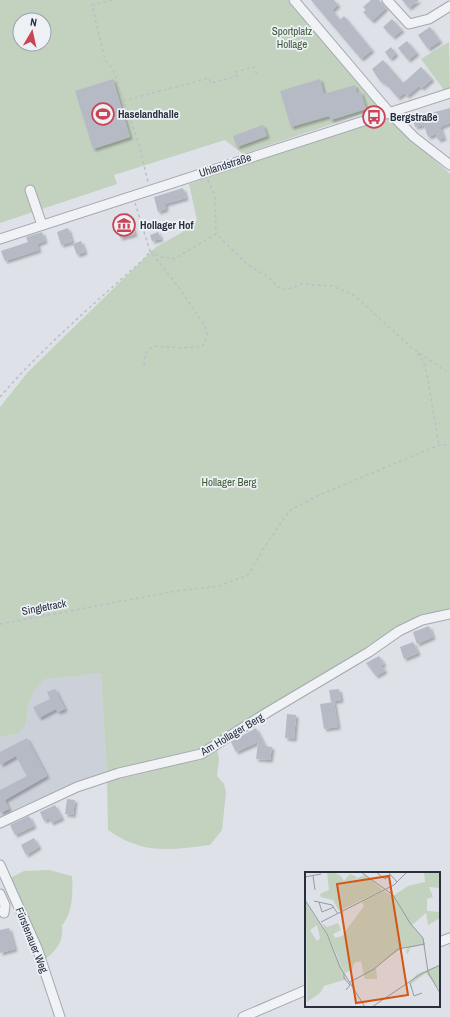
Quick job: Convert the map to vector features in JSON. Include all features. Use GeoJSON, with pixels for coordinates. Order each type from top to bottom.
{"type":"FeatureCollection","features":[{"type":"Feature","properties":{"kind":"street"},"geometry":{"type":"LineString","coordinates":[[294,0],[389,112],[414,137],[450,165]]}},
{"type":"Feature","properties":{"kind":"street"},"geometry":{"type":"LineString","coordinates":[[387,0],[409,24],[429,19],[450,6]]}},
{"type":"Feature","properties":{"kind":"street","name":"Uhlandstraße"},"geometry":{"type":"LineString","coordinates":[[0,239],[150,189],[450,93]]}},
{"type":"Feature","properties":{"kind":"street"},"geometry":{"type":"LineString","coordinates":[[30,190],[42,225]]}},
{"type":"Feature","properties":{"kind":"street","name":"Am Hollager Berg"},"geometry":{"type":"LineString","coordinates":[[0,823],[77,787],[120,773],[201,754],[369,652],[399,631],[422,620],[450,614]]}},
{"type":"Feature","properties":{"kind":"street","name":"Fürstenauer Weg"},"geometry":{"type":"LineString","coordinates":[[0,865],[37,948],[60,1017]]}},
{"type":"Feature","properties":{"kind":"street"},"geometry":{"type":"LineString","coordinates":[[0,894],[5,905],[4,913]]}},
{"type":"Feature","properties":{"kind":"street"},"geometry":{"type":"LineString","coordinates":[[440,942],[450,938]]}},
{"type":"Feature","properties":{"kind":"street"},"geometry":{"type":"LineString","coordinates":[[243,1017],[305,990]]}},
{"type":"Feature","properties":{"kind":"path"},"geometry":{"type":"LineString","coordinates":[[112,0],[92,5],[105,60],[113,69],[139,145],[150,189]]}},
{"type":"Feature","properties":{"kind":"path"},"geometry":{"type":"LineString","coordinates":[[123,101],[209,78],[211,83],[237,76],[235,72],[254,67],[257,75]]}},
{"type":"Feature","properties":{"kind":"path"},"geometry":{"type":"LineString","coordinates":[[205,172],[215,197],[216,234],[247,264],[268,277],[278,287],[286,290],[301,284],[332,286],[354,295],[417,352],[450,374]]}},
{"type":"Feature","properties":{"kind":"path"},"geometry":{"type":"LineString","coordinates":[[132,195],[150,251],[194,308],[205,326],[207,335],[203,346],[182,348],[152,346],[145,354],[144,367]]}},
{"type":"Feature","properties":{"kind":"path"},"geometry":{"type":"LineString","coordinates":[[150,251],[161,258],[174,259],[216,234]]}},
{"type":"Feature","properties":{"kind":"path"},"geometry":{"type":"LineString","coordinates":[[0,397],[35,358],[145,258],[150,251]]}},
{"type":"Feature","properties":{"kind":"path"},"geometry":{"type":"LineString","coordinates":[[417,352],[424,363],[439,445],[450,445]]}},
{"type":"Feature","properties":{"kind":"path","name":"Singletrack"},"geometry":{"type":"LineString","coordinates":[[0,624],[176,591],[219,586],[248,575],[289,511],[316,496],[439,445]]}},
{"type":"Feature","properties":{"kind":"shaded area"},"geometry":{"type":"Polygon","coordinates":[[[101,673],[107,777],[0,823],[0,737],[18,734],[26,725],[28,706],[33,691],[43,680],[101,673]]]}},
{"type":"Feature","properties":{"kind":"green space","name":"Sportplatz Hollage"},"geometry":{"type":"Polygon","coordinates":[[[0,0],[288,0],[376,103],[374,110],[243,154],[225,140],[114,175],[117,184],[0,223],[0,0]]]}},
{"type":"Feature","properties":{"kind":"green space"},"geometry":{"type":"Polygon","coordinates":[[[449,42],[450,93],[447,94],[421,59],[449,42]]]}},
{"type":"Feature","properties":{"kind":"green space","name":"Hollager Berg"},"geometry":{"type":"Polygon","coordinates":[[[387,117],[450,174],[450,614],[422,620],[216,744],[219,759],[217,776],[224,784],[226,792],[222,830],[210,845],[157,849],[133,844],[108,830],[107,777],[101,673],[43,680],[33,692],[28,706],[26,725],[18,734],[0,737],[0,407],[28,372],[156,247],[181,233],[197,220],[189,184],[387,117]]]}},
{"type":"Feature","properties":{"kind":"green space"},"geometry":{"type":"Polygon","coordinates":[[[49,870],[72,876],[72,895],[68,915],[62,925],[62,937],[60,942],[55,950],[42,962],[8,879],[24,871],[49,870]]]}},
{"type":"Feature","properties":{"kind":"building"},"geometry":{"type":"Polygon","coordinates":[[[311,0],[334,0],[338,5],[332,10],[340,20],[344,16],[372,50],[361,59],[311,0]]]}},
{"type":"Feature","properties":{"kind":"building"},"geometry":{"type":"Polygon","coordinates":[[[371,0],[379,0],[386,8],[372,21],[363,12],[366,10],[363,7],[371,0]]]}},
{"type":"Feature","properties":{"kind":"building"},"geometry":{"type":"Polygon","coordinates":[[[402,0],[419,0],[409,8],[402,0]]]}},
{"type":"Feature","properties":{"kind":"building"},"geometry":{"type":"Polygon","coordinates":[[[392,19],[402,30],[393,37],[383,27],[392,19]]]}},
{"type":"Feature","properties":{"kind":"building"},"geometry":{"type":"Polygon","coordinates":[[[430,27],[440,41],[428,49],[418,35],[430,27]]]}},
{"type":"Feature","properties":{"kind":"building"},"geometry":{"type":"Polygon","coordinates":[[[407,41],[417,53],[408,60],[398,48],[407,41]]]}},
{"type":"Feature","properties":{"kind":"building"},"geometry":{"type":"Polygon","coordinates":[[[391,47],[396,54],[390,59],[385,52],[391,47]]]}},
{"type":"Feature","properties":{"kind":"building"},"geometry":{"type":"Polygon","coordinates":[[[383,60],[403,83],[421,67],[432,79],[422,88],[419,86],[407,96],[404,93],[398,98],[387,85],[380,81],[372,69],[383,60]]]}},
{"type":"Feature","properties":{"kind":"building","name":"Haselandhalle"},"geometry":{"type":"Polygon","coordinates":[[[113,79],[130,137],[93,149],[75,91],[113,79]]]}},
{"type":"Feature","properties":{"kind":"building"},"geometry":{"type":"Polygon","coordinates":[[[320,79],[324,94],[355,85],[357,93],[361,92],[366,109],[331,120],[329,116],[291,127],[280,91],[320,79]]]}},
{"type":"Feature","properties":{"kind":"building"},"geometry":{"type":"Polygon","coordinates":[[[450,108],[450,123],[440,127],[444,138],[438,140],[436,134],[428,137],[424,125],[415,127],[413,118],[450,108]]]}},
{"type":"Feature","properties":{"kind":"building"},"geometry":{"type":"Polygon","coordinates":[[[263,125],[267,136],[237,147],[233,136],[263,125]]]}},
{"type":"Feature","properties":{"kind":"building"},"geometry":{"type":"Polygon","coordinates":[[[183,188],[186,198],[165,204],[166,209],[158,212],[154,197],[183,188]]]}},
{"type":"Feature","properties":{"kind":"building","name":"Hollager Hof"},"geometry":{"type":"Polygon","coordinates":[[[128,213],[135,234],[120,238],[114,217],[128,213]]]}},
{"type":"Feature","properties":{"kind":"building"},"geometry":{"type":"Polygon","coordinates":[[[68,228],[72,242],[61,245],[57,232],[68,228]]]}},
{"type":"Feature","properties":{"kind":"building"},"geometry":{"type":"Polygon","coordinates":[[[42,232],[45,241],[37,244],[39,250],[5,261],[1,251],[28,242],[26,237],[42,232]]]}},
{"type":"Feature","properties":{"kind":"building"},"geometry":{"type":"Polygon","coordinates":[[[158,232],[161,239],[152,241],[150,235],[158,232]]]}},
{"type":"Feature","properties":{"kind":"building"},"geometry":{"type":"Polygon","coordinates":[[[81,241],[85,252],[77,255],[73,244],[81,241]]]}},
{"type":"Feature","properties":{"kind":"building"},"geometry":{"type":"Polygon","coordinates":[[[429,626],[433,637],[417,644],[413,632],[429,626]]]}},
{"type":"Feature","properties":{"kind":"building"},"geometry":{"type":"Polygon","coordinates":[[[413,642],[418,653],[404,659],[400,647],[413,642]]]}},
{"type":"Feature","properties":{"kind":"building"},"geometry":{"type":"Polygon","coordinates":[[[379,656],[384,664],[381,665],[385,671],[376,676],[366,663],[379,656]]]}},
{"type":"Feature","properties":{"kind":"building"},"geometry":{"type":"Polygon","coordinates":[[[55,689],[65,709],[58,712],[56,709],[39,718],[33,707],[50,699],[47,692],[55,689]]]}},
{"type":"Feature","properties":{"kind":"building"},"geometry":{"type":"Polygon","coordinates":[[[339,689],[341,700],[331,702],[329,690],[339,689]]]}},
{"type":"Feature","properties":{"kind":"building"},"geometry":{"type":"Polygon","coordinates":[[[334,702],[338,727],[324,729],[320,704],[334,702]]]}},
{"type":"Feature","properties":{"kind":"building"},"geometry":{"type":"Polygon","coordinates":[[[287,714],[296,715],[294,739],[285,738],[287,714]]]}},
{"type":"Feature","properties":{"kind":"building"},"geometry":{"type":"Polygon","coordinates":[[[256,728],[265,746],[272,747],[270,760],[256,759],[258,742],[236,752],[231,742],[256,728]]]}},
{"type":"Feature","properties":{"kind":"building"},"geometry":{"type":"Polygon","coordinates":[[[27,738],[47,776],[5,800],[9,809],[0,813],[0,790],[27,776],[16,756],[0,765],[0,752],[27,738]]]}},
{"type":"Feature","properties":{"kind":"building"},"geometry":{"type":"Polygon","coordinates":[[[67,799],[75,800],[73,815],[65,814],[67,799]]]}},
{"type":"Feature","properties":{"kind":"building"},"geometry":{"type":"Polygon","coordinates":[[[55,805],[62,818],[51,823],[49,818],[44,821],[40,812],[55,805]]]}},
{"type":"Feature","properties":{"kind":"building"},"geometry":{"type":"Polygon","coordinates":[[[29,816],[34,826],[15,835],[10,825],[29,816]]]}},
{"type":"Feature","properties":{"kind":"building"},"geometry":{"type":"Polygon","coordinates":[[[34,838],[39,847],[26,855],[21,845],[34,838]]]}},
{"type":"Feature","properties":{"kind":"building"},"geometry":{"type":"Polygon","coordinates":[[[9,928],[15,949],[0,953],[0,930],[9,928]]]}},
{"type":"Feature","properties":{"kind":"place","name":"Haselandhalle"},"geometry":{"type":"Point","coordinates":[103,114]}},
{"type":"Feature","properties":{"kind":"place","name":"Bergstraße"},"geometry":{"type":"Point","coordinates":[374,117]}},
{"type":"Feature","properties":{"kind":"place","name":"Hollager Hof"},"geometry":{"type":"Point","coordinates":[124,225]}}]}
